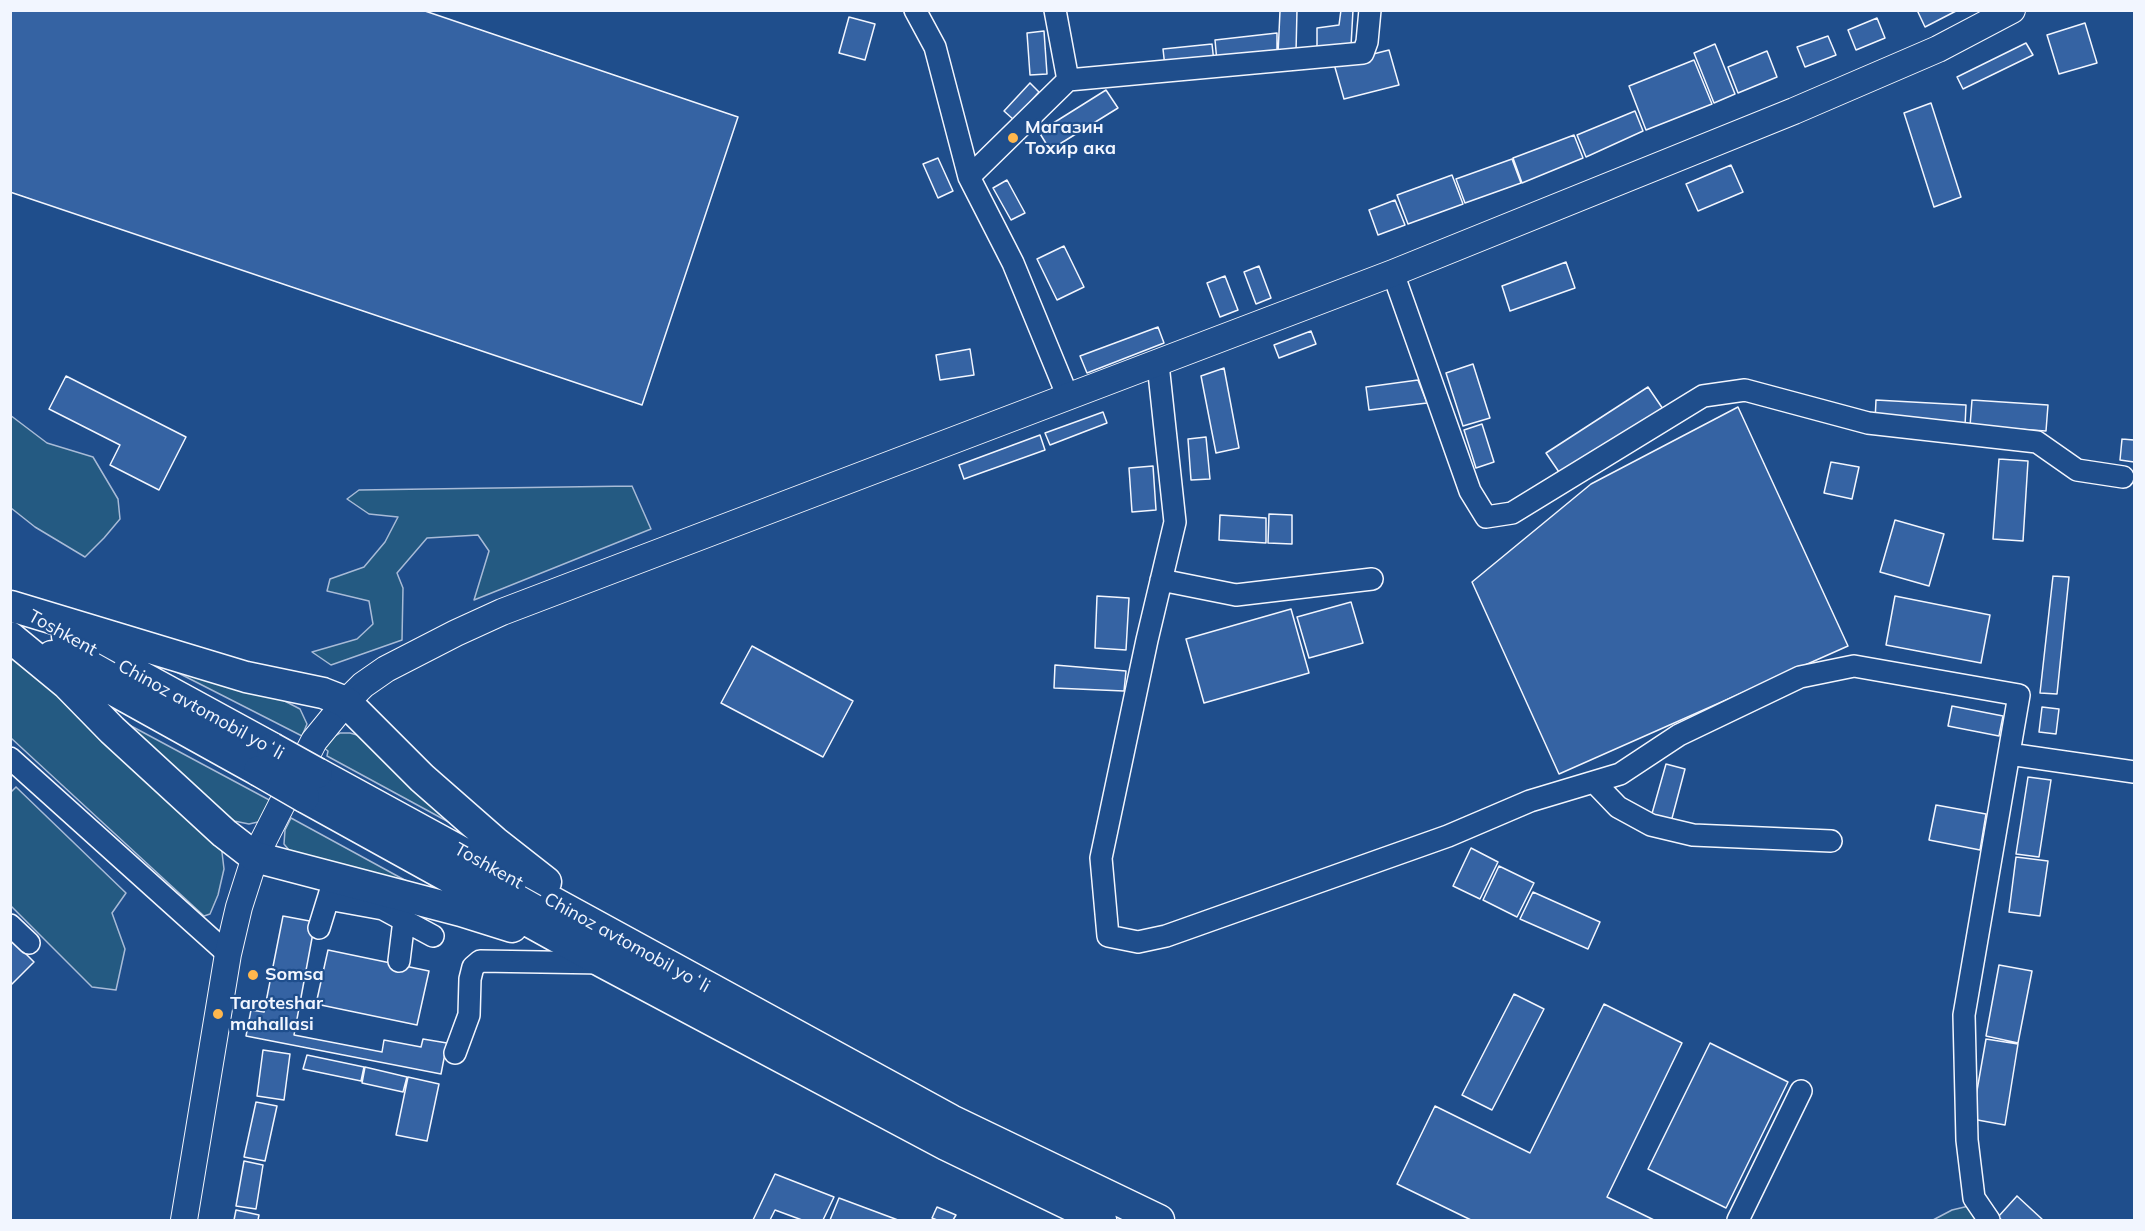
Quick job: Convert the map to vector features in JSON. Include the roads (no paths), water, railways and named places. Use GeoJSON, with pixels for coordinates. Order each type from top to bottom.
{"type":"FeatureCollection","features":[{"type":"Feature","properties":{"kind":"highway"},"geometry":{"type":"LineString","coordinates":[[11,605],[246,677],[334,698],[465,816],[615,936]]}},
{"type":"Feature","properties":{"kind":"highway","name":"Toshkent — Chinoz avtomobil yoʻli"},"geometry":{"type":"LineString","coordinates":[[11,605],[266,760]]}},
{"type":"Feature","properties":{"kind":"highway"},"geometry":{"type":"LineString","coordinates":[[10,635],[67,684],[112,730],[224,833],[255,857],[331,888],[386,900],[461,910],[542,936],[604,963]]}},
{"type":"Feature","properties":{"kind":"highway","name":"Toshkent — Chinoz avtomobil yoʻli"},"geometry":{"type":"LineString","coordinates":[[10,635],[266,760],[615,936],[951,1119],[1160,1221]]}},
{"type":"Feature","properties":{"kind":"highway","name":"Toshkent — Chinoz avtomobil yoʻli"},"geometry":{"type":"LineString","coordinates":[[310,784],[604,963],[946,1145],[1101,1221]]}},
{"type":"Feature","properties":{"kind":"main road"},"geometry":{"type":"LineString","coordinates":[[184,1221],[228,954],[240,907],[255,857],[334,698],[363,685],[386,669],[456,633],[502,612],[1393,273],[1794,111],[1938,49],[2012,10]]}},
{"type":"Feature","properties":{"kind":"street"},"geometry":{"type":"LineString","coordinates":[[915,10],[935,47],[969,177],[1013,262],[1068,397]]}},
{"type":"Feature","properties":{"kind":"street"},"geometry":{"type":"LineString","coordinates":[[1055,10],[1068,80]]}},
{"type":"Feature","properties":{"kind":"street"},"geometry":{"type":"LineString","coordinates":[[969,177],[1068,80],[1363,52],[1368,42],[1370,10]]}},
{"type":"Feature","properties":{"kind":"street"},"geometry":{"type":"LineString","coordinates":[[1393,273],[1470,491],[1486,517],[1512,513],[1703,396],[1745,390],[1868,423],[2037,442],[2077,470],[2123,477]]}},
{"type":"Feature","properties":{"kind":"street"},"geometry":{"type":"LineString","coordinates":[[1158,364],[1175,522],[1137,683],[1101,858],[1108,936],[1138,942],[1166,936],[1449,836],[1530,801],[1620,774],[1679,735],[1800,677],[1854,666],[2019,695],[1964,1016],[1967,1140],[1974,1198],[1989,1221]]}},
{"type":"Feature","properties":{"kind":"street"},"geometry":{"type":"LineString","coordinates":[[1161,580],[1236,595],[1372,579]]}},
{"type":"Feature","properties":{"kind":"street"},"geometry":{"type":"LineString","coordinates":[[2009,754],[2134,772]]}},
{"type":"Feature","properties":{"kind":"street"},"geometry":{"type":"LineString","coordinates":[[10,758],[228,954]]}},
{"type":"Feature","properties":{"kind":"street"},"geometry":{"type":"LineString","coordinates":[[1594,782],[1618,807],[1651,825],[1693,834],[1831,841]]}},
{"type":"Feature","properties":{"kind":"street"},"geometry":{"type":"LineString","coordinates":[[319,928],[331,888]]}},
{"type":"Feature","properties":{"kind":"street"},"geometry":{"type":"LineString","coordinates":[[386,900],[404,920],[433,936]]}},
{"type":"Feature","properties":{"kind":"street"},"geometry":{"type":"LineString","coordinates":[[399,961],[404,920]]}},
{"type":"Feature","properties":{"kind":"street"},"geometry":{"type":"LineString","coordinates":[[10,926],[29,943]]}},
{"type":"Feature","properties":{"kind":"street"},"geometry":{"type":"LineString","coordinates":[[455,1053],[469,1015],[470,979],[473,967],[480,961],[604,963]]}},
{"type":"Feature","properties":{"kind":"street"},"geometry":{"type":"LineString","coordinates":[[1738,1221],[1801,1091]]}},
{"type":"Feature","properties":{"kind":"place","name":"Магазин Тохир ака"},"geometry":{"type":"Point","coordinates":[1013,138]}},
{"type":"Feature","properties":{"kind":"place","name":"Somsa"},"geometry":{"type":"Point","coordinates":[253,975]}},
{"type":"Feature","properties":{"kind":"place","name":"Taroteshar mahallasi"},"geometry":{"type":"Point","coordinates":[218,1014]}}]}
